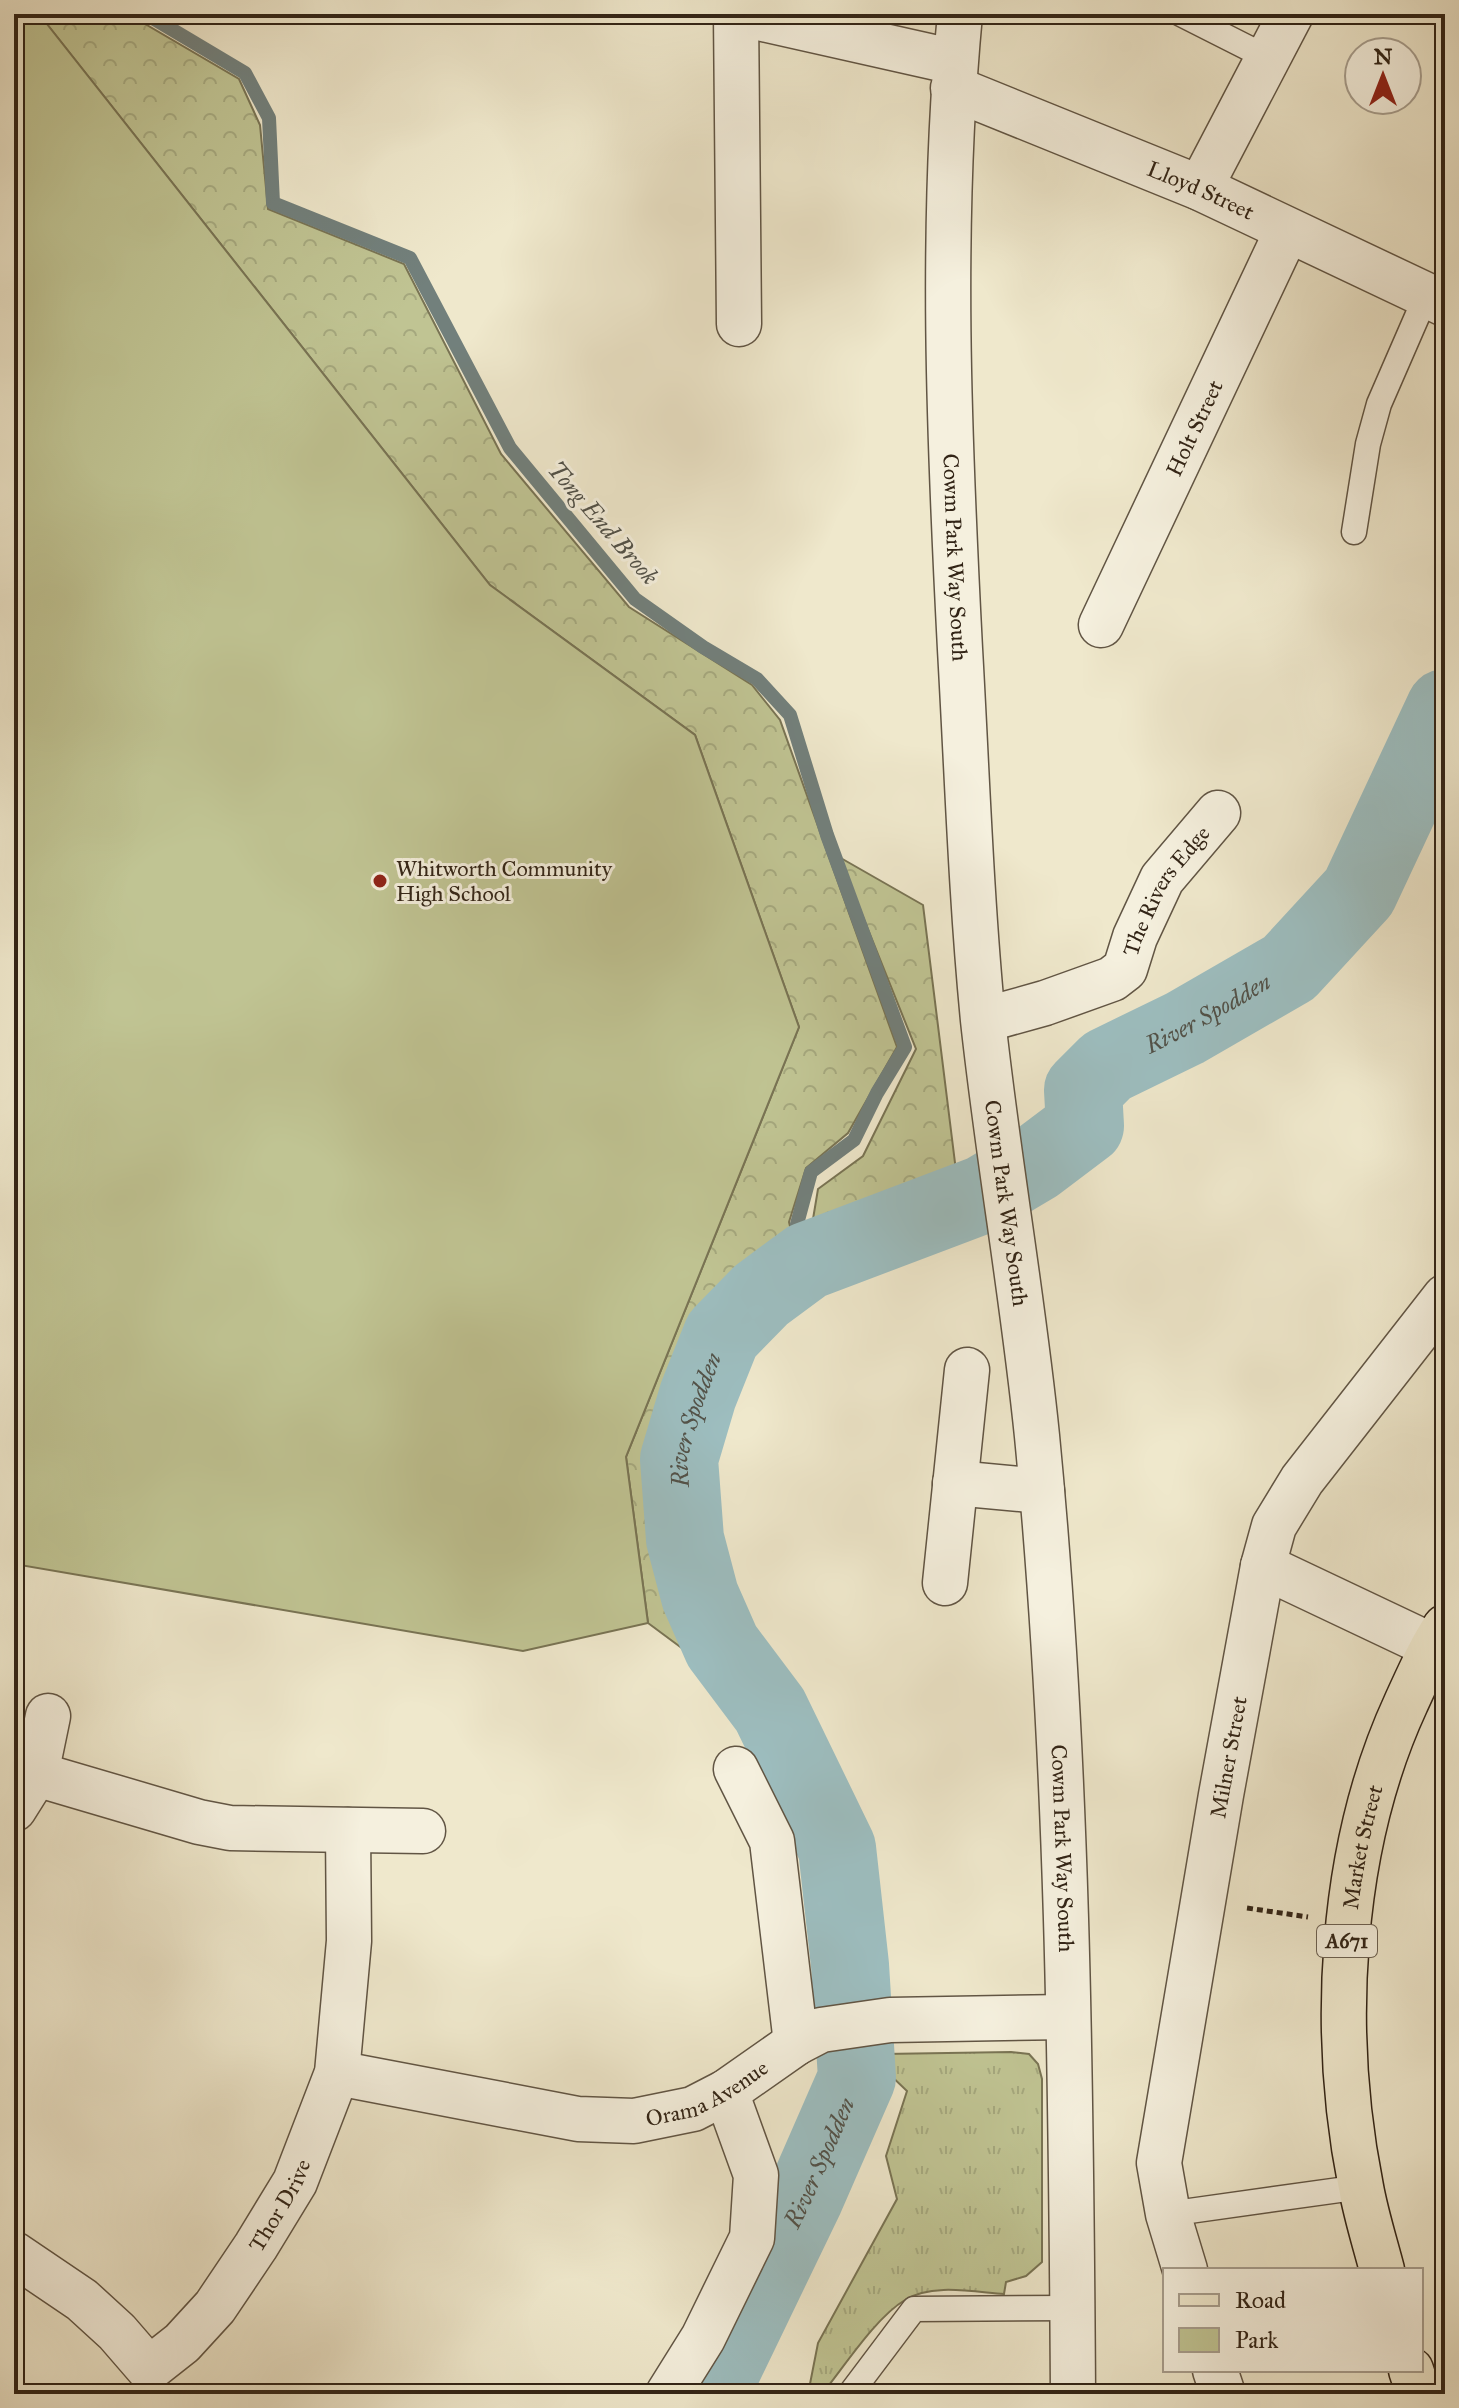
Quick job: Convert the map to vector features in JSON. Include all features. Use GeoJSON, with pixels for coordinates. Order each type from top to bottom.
{"type":"FeatureCollection","features":[{"type":"Feature","properties":{"kind":"main road","name":"Market Street"},"geometry":{"type":"LineString","coordinates":[[1381,2268],[1361,2187],[1348,2091],[1344,1990],[1349,1923],[1360,1838],[1390,1738],[1441,1634]]}},
{"type":"Feature","properties":{"kind":"main road"},"geometry":{"type":"LineString","coordinates":[[1412,2372],[1419,2394]]}},
{"type":"Feature","properties":{"kind":"street","name":"Lloyd Street"},"geometry":{"type":"LineString","coordinates":[[738,14],[954,75],[1436,300]]}},
{"type":"Feature","properties":{"kind":"street"},"geometry":{"type":"LineString","coordinates":[[738,14],[739,324]]}},
{"type":"Feature","properties":{"kind":"street","name":"Cowm Park Way South"},"geometry":{"type":"LineString","coordinates":[[960,14],[954,75],[947,291],[950,468],[984,1020],[1042,1491],[1052,1615],[1064,1848],[1073,2394]]}},
{"type":"Feature","properties":{"kind":"street"},"geometry":{"type":"LineString","coordinates":[[1200,188],[1291,14]]}},
{"type":"Feature","properties":{"kind":"street","name":"Holt Street"},"geometry":{"type":"LineString","coordinates":[[1101,625],[1287,231]]}},
{"type":"Feature","properties":{"kind":"street","name":"The Rivers Edge"},"geometry":{"type":"LineString","coordinates":[[984,1020],[1045,1003],[1112,979],[1125,969],[1135,937],[1162,879],[1218,813]]}},
{"type":"Feature","properties":{"kind":"street","name":"Milner Street"},"geometry":{"type":"LineString","coordinates":[[1184,2268],[1168,2214],[1159,2163],[1263,1566],[1274,1526],[1302,1480],[1445,1297]]}},
{"type":"Feature","properties":{"kind":"street"},"geometry":{"type":"LineString","coordinates":[[945,1583],[967,1370]]}},
{"type":"Feature","properties":{"kind":"street"},"geometry":{"type":"LineString","coordinates":[[955,1483],[1042,1491]]}},
{"type":"Feature","properties":{"kind":"street"},"geometry":{"type":"LineString","coordinates":[[1263,1566],[1441,1634]]}},
{"type":"Feature","properties":{"kind":"street"},"geometry":{"type":"LineString","coordinates":[[48,1716],[25,1792],[230,1828],[423,1831]]}},
{"type":"Feature","properties":{"kind":"street"},"geometry":{"type":"LineString","coordinates":[[736,1769],[772,1841],[808,2037]]}},
{"type":"Feature","properties":{"kind":"street","name":"Thor Drive"},"geometry":{"type":"LineString","coordinates":[[14,2254],[82,2300],[117,2332],[160,2381],[182,2343],[215,2307],[295,2182],[337,2073],[349,1941],[348,1830]]}},
{"type":"Feature","properties":{"kind":"street","name":"Orama Avenue"},"geometry":{"type":"LineString","coordinates":[[337,2073],[578,2119],[634,2121],[693,2109],[726,2092],[808,2037],[890,2020],[1067,2017]]}},
{"type":"Feature","properties":{"kind":"street"},"geometry":{"type":"LineString","coordinates":[[668,2394],[703,2338],[752,2238],[756,2175],[726,2092]]}},
{"type":"Feature","properties":{"kind":"street"},"geometry":{"type":"LineString","coordinates":[[1216,2372],[1223,2394]]}},
{"type":"Feature","properties":{"kind":"lane"},"geometry":{"type":"LineString","coordinates":[[1181,14],[1268,58]]}},
{"type":"Feature","properties":{"kind":"lane"},"geometry":{"type":"LineString","coordinates":[[1354,532],[1368,444],[1379,404],[1436,300]]}},
{"type":"Feature","properties":{"kind":"lane"},"geometry":{"type":"LineString","coordinates":[[1168,2214],[1361,2187]]}},
{"type":"Feature","properties":{"kind":"lane"},"geometry":{"type":"LineString","coordinates":[[850,2394],[914,2309],[1072,2308]]}},
{"type":"Feature","properties":{"kind":"path"},"geometry":{"type":"LineString","coordinates":[[1203,1902],[1349,1923]]}},
{"type":"Feature","properties":{"kind":"green space","name":"Whitworth Community High School"},"geometry":{"type":"Polygon","coordinates":[[[14,14],[39,14],[490,585],[695,735],[799,1027],[626,1457],[648,1623],[523,1651],[14,1564],[14,14]]]}},
{"type":"Feature","properties":{"kind":"green space"},"geometry":{"type":"Polygon","coordinates":[[[39,14],[128,14],[239,79],[260,125],[268,209],[404,264],[501,454],[629,607],[752,685],[780,720],[897,1047],[848,1133],[806,1168],[789,1222],[796,1251],[717,1320],[663,1453],[663,1522],[687,1613],[706,1666],[648,1623],[626,1457],[799,1027],[695,735],[490,585],[39,14]]]}},
{"type":"Feature","properties":{"kind":"green space"},"geometry":{"type":"Polygon","coordinates":[[[839,857],[923,905],[958,1187],[829,1237],[810,1237],[818,1189],[863,1156],[916,1049],[839,857]]]}},
{"type":"Feature","properties":{"kind":"green space"},"geometry":{"type":"Polygon","coordinates":[[[884,2054],[1029,2054],[1038,2064],[1042,2079],[1042,2262],[1026,2276],[1006,2282],[1004,2294],[940,2290],[905,2300],[872,2330],[822,2394],[808,2394],[818,2343],[897,2199],[886,2156],[907,2091],[883,2068],[884,2054]]]}},
{"type":"Feature","properties":{"kind":"waterway","name":"Tong End Brook"},"geometry":{"type":"LineString","coordinates":[[146,14],[245,73],[269,118],[273,203],[410,258],[510,448],[635,599],[703,647],[757,679],[790,715],[827,835],[905,1047],[877,1093],[854,1140],[811,1172],[797,1224],[807,1261]]}},
{"type":"Feature","properties":{"kind":"waterway","name":"River Spodden"},"geometry":{"type":"LineString","coordinates":[[710,2394],[805,2197],[857,2078],[850,1965],[837,1848],[770,1710],[722,1646],[700,1596],[685,1539],[679,1459],[698,1395],[722,1335],[761,1295],[807,1261],[984,1194],[1036,1163],[1085,1126],[1083,1090],[1107,1066],[1185,1028],[1289,968],[1359,892],[1445,708]]}},
{"type":"Feature","properties":{"kind":"place","name":"Whitworth Community High School"},"geometry":{"type":"Point","coordinates":[380,881]}}]}
